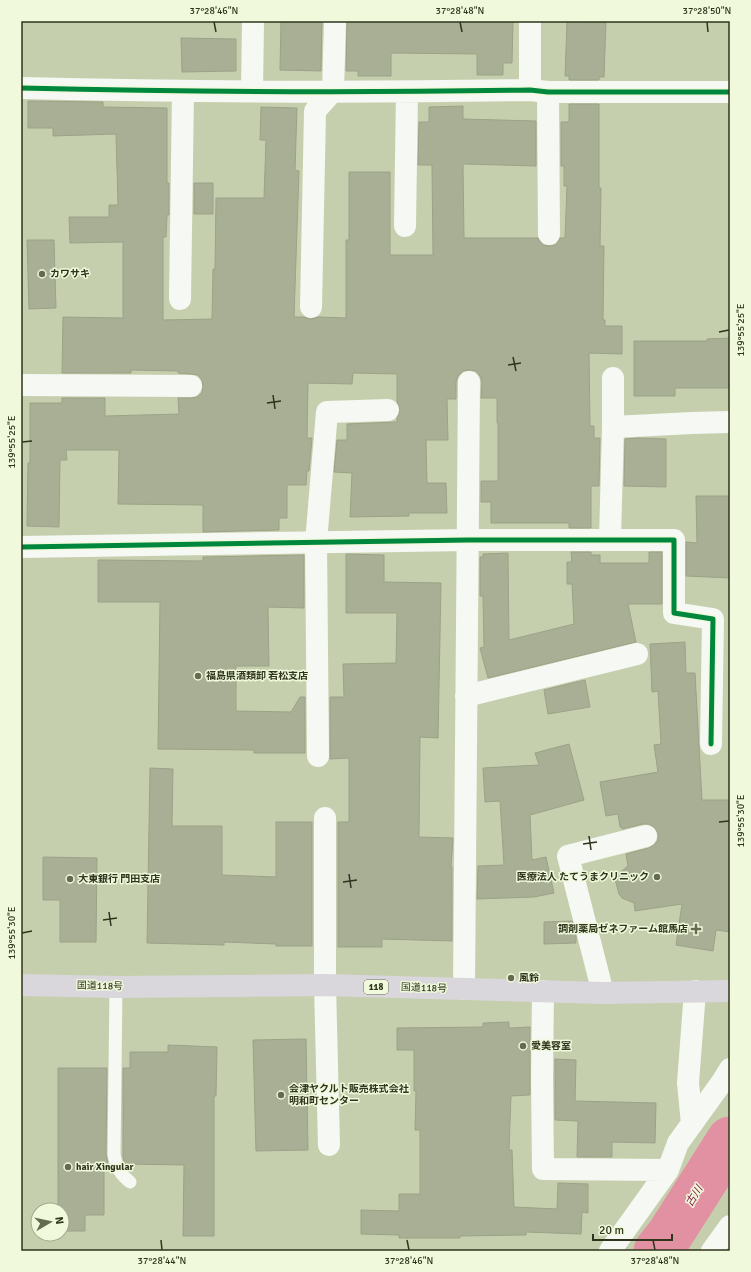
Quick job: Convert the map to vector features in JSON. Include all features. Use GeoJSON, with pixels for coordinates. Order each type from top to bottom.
{"type":"FeatureCollection","features":[{"type":"Feature","properties":{"kind":"highway","name":"国道118号"},"geometry":{"type":"LineString","coordinates":[[21,985],[116,987],[325,985],[603,993],[730,991]]}},
{"type":"Feature","properties":{"kind":"street"},"geometry":{"type":"LineString","coordinates":[[252,91],[253,21]]}},
{"type":"Feature","properties":{"kind":"street"},"geometry":{"type":"LineString","coordinates":[[311,307],[315,111],[333,91],[335,21]]}},
{"type":"Feature","properties":{"kind":"street"},"geometry":{"type":"LineString","coordinates":[[530,21],[539,91],[549,234]]}},
{"type":"Feature","properties":{"kind":"street"},"geometry":{"type":"LineString","coordinates":[[21,88],[183,92],[730,92]]}},
{"type":"Feature","properties":{"kind":"street"},"geometry":{"type":"LineString","coordinates":[[180,300],[183,92]]}},
{"type":"Feature","properties":{"kind":"street"},"geometry":{"type":"LineString","coordinates":[[405,226],[407,92]]}},
{"type":"Feature","properties":{"kind":"street"},"geometry":{"type":"LineString","coordinates":[[610,539],[613,378]]}},
{"type":"Feature","properties":{"kind":"street"},"geometry":{"type":"LineString","coordinates":[[464,989],[469,382]]}},
{"type":"Feature","properties":{"kind":"street"},"geometry":{"type":"LineString","coordinates":[[21,385],[191,386]]}},
{"type":"Feature","properties":{"kind":"street"},"geometry":{"type":"LineString","coordinates":[[318,756],[316,542],[327,412],[388,410]]}},
{"type":"Feature","properties":{"kind":"street"},"geometry":{"type":"LineString","coordinates":[[613,427],[730,422]]}},
{"type":"Feature","properties":{"kind":"street"},"geometry":{"type":"LineString","coordinates":[[21,547],[468,540],[674,540],[674,613],[722,620],[711,744]]}},
{"type":"Feature","properties":{"kind":"street"},"geometry":{"type":"LineString","coordinates":[[466,696],[637,654]]}},
{"type":"Feature","properties":{"kind":"street"},"geometry":{"type":"LineString","coordinates":[[325,818],[325,985],[329,1145]]}},
{"type":"Feature","properties":{"kind":"street"},"geometry":{"type":"LineString","coordinates":[[603,993],[568,856],[646,836]]}},
{"type":"Feature","properties":{"kind":"street"},"geometry":{"type":"LineString","coordinates":[[543,991],[543,1169],[668,1170]]}},
{"type":"Feature","properties":{"kind":"street"},"geometry":{"type":"LineString","coordinates":[[692,1124],[688,1083],[694,992]]}},
{"type":"Feature","properties":{"kind":"street"},"geometry":{"type":"LineString","coordinates":[[610,1251],[668,1170],[678,1143],[730,1069]]}},
{"type":"Feature","properties":{"kind":"street"},"geometry":{"type":"LineString","coordinates":[[712,1251],[730,1226]]}},
{"type":"Feature","properties":{"kind":"lane"},"geometry":{"type":"LineString","coordinates":[[116,987],[114,1154],[116,1164],[121,1174],[130,1182]]}},
{"type":"Feature","properties":{"kind":"building"},"geometry":{"type":"Polygon","coordinates":[[[281,21],[322,21],[321,71],[280,70],[281,21]]]}},
{"type":"Feature","properties":{"kind":"building"},"geometry":{"type":"Polygon","coordinates":[[[347,21],[513,21],[512,63],[503,63],[503,75],[477,75],[477,54],[391,53],[391,76],[358,76],[358,71],[346,71],[347,21]]]}},
{"type":"Feature","properties":{"kind":"building"},"geometry":{"type":"Polygon","coordinates":[[[567,21],[606,22],[604,77],[599,77],[599,80],[569,80],[569,76],[565,76],[567,21]]]}},
{"type":"Feature","properties":{"kind":"building"},"geometry":{"type":"Polygon","coordinates":[[[181,38],[236,39],[236,71],[182,72],[181,38]]]}},
{"type":"Feature","properties":{"kind":"building"},"geometry":{"type":"Polygon","coordinates":[[[28,101],[103,102],[103,107],[167,108],[167,183],[169,183],[169,215],[167,215],[166,237],[163,237],[163,320],[212,319],[213,269],[215,269],[216,198],[264,198],[266,140],[260,140],[261,107],[297,108],[295,170],[299,171],[294,317],[311,319],[318,317],[346,318],[346,240],[349,240],[349,172],[390,172],[390,255],[433,255],[432,165],[418,165],[419,122],[429,122],[429,107],[463,106],[463,119],[536,121],[536,166],[463,165],[464,238],[538,238],[543,245],[549,246],[556,245],[560,238],[565,238],[567,186],[564,186],[564,166],[561,166],[561,122],[569,122],[569,104],[599,104],[599,188],[601,188],[600,246],[604,246],[603,320],[605,320],[605,326],[622,326],[622,354],[589,353],[590,426],[594,426],[594,438],[600,438],[599,486],[591,486],[591,528],[569,528],[569,523],[491,523],[491,502],[481,502],[481,481],[498,481],[497,398],[481,398],[482,382],[480,376],[476,371],[469,370],[463,371],[458,376],[456,382],[456,399],[447,399],[448,440],[426,440],[427,483],[446,483],[447,513],[409,513],[409,516],[350,517],[352,473],[334,472],[337,440],[347,440],[347,424],[397,422],[400,410],[397,402],[397,374],[353,373],[352,384],[308,383],[307,438],[312,438],[309,471],[307,471],[306,485],[287,485],[287,518],[279,518],[279,530],[203,532],[203,505],[118,504],[119,450],[66,450],[67,460],[60,460],[59,527],[27,526],[28,463],[30,463],[30,403],[62,403],[62,398],[105,398],[105,416],[179,414],[178,398],[197,397],[202,393],[203,386],[202,380],[198,375],[178,373],[178,371],[131,370],[131,373],[62,373],[63,317],[123,318],[123,242],[70,243],[69,217],[109,217],[109,205],[118,205],[116,134],[53,136],[53,128],[28,128],[28,101]]]}},
{"type":"Feature","properties":{"kind":"building"},"geometry":{"type":"Polygon","coordinates":[[[194,183],[213,183],[213,214],[194,214],[194,183]]]}},
{"type":"Feature","properties":{"kind":"building","name":"カワサキ"},"geometry":{"type":"Polygon","coordinates":[[[27,240],[54,240],[56,308],[29,309],[27,240]]]}},
{"type":"Feature","properties":{"kind":"building"},"geometry":{"type":"Polygon","coordinates":[[[730,338],[730,388],[675,388],[675,396],[634,396],[634,341],[707,341],[707,339],[730,338]]]}},
{"type":"Feature","properties":{"kind":"building"},"geometry":{"type":"Polygon","coordinates":[[[625,439],[666,439],[666,487],[624,486],[625,439]]]}},
{"type":"Feature","properties":{"kind":"building"},"geometry":{"type":"Polygon","coordinates":[[[696,496],[730,496],[730,578],[686,576],[686,542],[697,543],[696,496]]]}},
{"type":"Feature","properties":{"kind":"building"},"geometry":{"type":"Polygon","coordinates":[[[571,552],[591,552],[591,555],[600,555],[600,563],[649,563],[649,552],[662,552],[662,604],[628,604],[636,642],[488,678],[480,648],[484,647],[483,596],[480,596],[480,557],[483,557],[483,554],[508,553],[509,640],[574,624],[572,584],[567,584],[567,562],[572,562],[571,552]]]}},
{"type":"Feature","properties":{"kind":"building"},"geometry":{"type":"Polygon","coordinates":[[[346,554],[384,555],[384,582],[441,583],[438,738],[420,737],[419,837],[453,838],[451,867],[452,941],[382,939],[382,947],[338,947],[338,822],[349,822],[349,758],[330,759],[330,697],[344,697],[343,664],[396,663],[397,613],[346,613],[346,554]]]}},
{"type":"Feature","properties":{"kind":"building","name":"福島県酒類卸 若松支店"},"geometry":{"type":"Polygon","coordinates":[[[304,555],[304,608],[268,607],[269,666],[236,666],[236,711],[291,712],[300,697],[305,697],[305,753],[254,753],[254,750],[158,749],[160,602],[98,602],[98,560],[203,561],[203,557],[304,555]]]}},
{"type":"Feature","properties":{"kind":"building"},"geometry":{"type":"Polygon","coordinates":[[[685,642],[686,673],[695,673],[702,800],[730,800],[730,932],[716,930],[713,951],[676,945],[682,904],[635,911],[634,903],[622,898],[619,894],[615,879],[618,874],[628,866],[626,854],[649,848],[654,845],[658,840],[658,833],[655,828],[649,824],[622,829],[622,827],[620,827],[618,814],[606,816],[600,782],[658,772],[654,745],[661,744],[658,691],[652,692],[650,644],[685,642]]]}},
{"type":"Feature","properties":{"kind":"building"},"geometry":{"type":"Polygon","coordinates":[[[585,680],[590,707],[548,714],[544,690],[585,680]]]}},
{"type":"Feature","properties":{"kind":"building"},"geometry":{"type":"Polygon","coordinates":[[[569,744],[584,800],[530,815],[532,860],[546,857],[554,893],[534,897],[477,899],[478,866],[504,865],[500,801],[485,802],[483,768],[539,765],[535,753],[569,744]]]}},
{"type":"Feature","properties":{"kind":"building"},"geometry":{"type":"Polygon","coordinates":[[[150,768],[173,769],[172,826],[222,826],[222,875],[276,877],[276,822],[312,822],[312,946],[276,946],[276,944],[224,942],[224,945],[147,943],[150,768]]]}},
{"type":"Feature","properties":{"kind":"building","name":"大東銀行 門田支店"},"geometry":{"type":"Polygon","coordinates":[[[43,857],[97,858],[96,942],[60,942],[60,900],[43,900],[43,857]]]}},
{"type":"Feature","properties":{"kind":"building"},"geometry":{"type":"Polygon","coordinates":[[[572,921],[576,936],[576,943],[544,944],[544,922],[572,921]]]}},
{"type":"Feature","properties":{"kind":"building"},"geometry":{"type":"Polygon","coordinates":[[[509,1022],[509,1028],[530,1027],[530,1095],[511,1096],[509,1150],[512,1150],[514,1207],[557,1209],[558,1183],[588,1184],[588,1213],[582,1212],[581,1234],[526,1232],[526,1235],[460,1236],[460,1238],[399,1238],[399,1235],[361,1234],[361,1210],[399,1211],[399,1194],[420,1194],[420,1130],[415,1130],[416,1091],[414,1091],[414,1050],[397,1050],[397,1028],[483,1027],[483,1023],[509,1022]]]}},
{"type":"Feature","properties":{"kind":"building","name":"会津ヤクルト販売株式会社 明和町センター"},"geometry":{"type":"Polygon","coordinates":[[[306,1039],[308,1150],[256,1151],[253,1040],[306,1039]]]}},
{"type":"Feature","properties":{"kind":"building"},"geometry":{"type":"Polygon","coordinates":[[[168,1045],[217,1047],[216,1096],[214,1096],[214,1236],[183,1236],[184,1165],[125,1164],[123,1157],[123,1068],[130,1068],[130,1052],[168,1052],[168,1045]]]}},
{"type":"Feature","properties":{"kind":"building"},"geometry":{"type":"Polygon","coordinates":[[[555,1059],[576,1060],[575,1101],[656,1103],[655,1143],[612,1142],[612,1157],[577,1157],[578,1121],[555,1120],[555,1059]]]}},
{"type":"Feature","properties":{"kind":"building"},"geometry":{"type":"Polygon","coordinates":[[[58,1068],[107,1068],[106,1154],[108,1164],[104,1164],[104,1215],[85,1215],[85,1231],[70,1231],[70,1202],[58,1202],[58,1068]]]}},
{"type":"Feature","properties":{"kind":"waterway","name":"古川"},"geometry":{"type":"LineString","coordinates":[[657,1251],[669,1236],[730,1140]]}},
{"type":"Feature","properties":{"kind":"cycle path"},"geometry":{"type":"LineString","coordinates":[[21,88],[276,92],[530,90],[548,92],[730,92]]}},
{"type":"Feature","properties":{"kind":"cycle path"},"geometry":{"type":"LineString","coordinates":[[21,547],[468,540],[674,540],[674,613],[713,619],[711,744]]}},
{"type":"Feature","properties":{"kind":"place","name":"カワサキ"},"geometry":{"type":"Point","coordinates":[42,274]}},
{"type":"Feature","properties":{"kind":"place","name":"福島県酒類卸 若松支店"},"geometry":{"type":"Point","coordinates":[198,676]}},
{"type":"Feature","properties":{"kind":"place","name":"医療法人 たてうまクリニック"},"geometry":{"type":"Point","coordinates":[657,877]}},
{"type":"Feature","properties":{"kind":"place","name":"大東銀行 門田支店"},"geometry":{"type":"Point","coordinates":[70,879]}},
{"type":"Feature","properties":{"kind":"place","name":"調剤薬局ゼネファーム館馬店"},"geometry":{"type":"Point","coordinates":[696,929]}},
{"type":"Feature","properties":{"kind":"place","name":"風鈴"},"geometry":{"type":"Point","coordinates":[511,978]}},
{"type":"Feature","properties":{"kind":"place","name":"愛美容室"},"geometry":{"type":"Point","coordinates":[523,1046]}},
{"type":"Feature","properties":{"kind":"place","name":"会津ヤクルト販売株式会社 明和町センター"},"geometry":{"type":"Point","coordinates":[281,1095]}},
{"type":"Feature","properties":{"kind":"place","name":"hair Xingular"},"geometry":{"type":"Point","coordinates":[68,1167]}}]}
